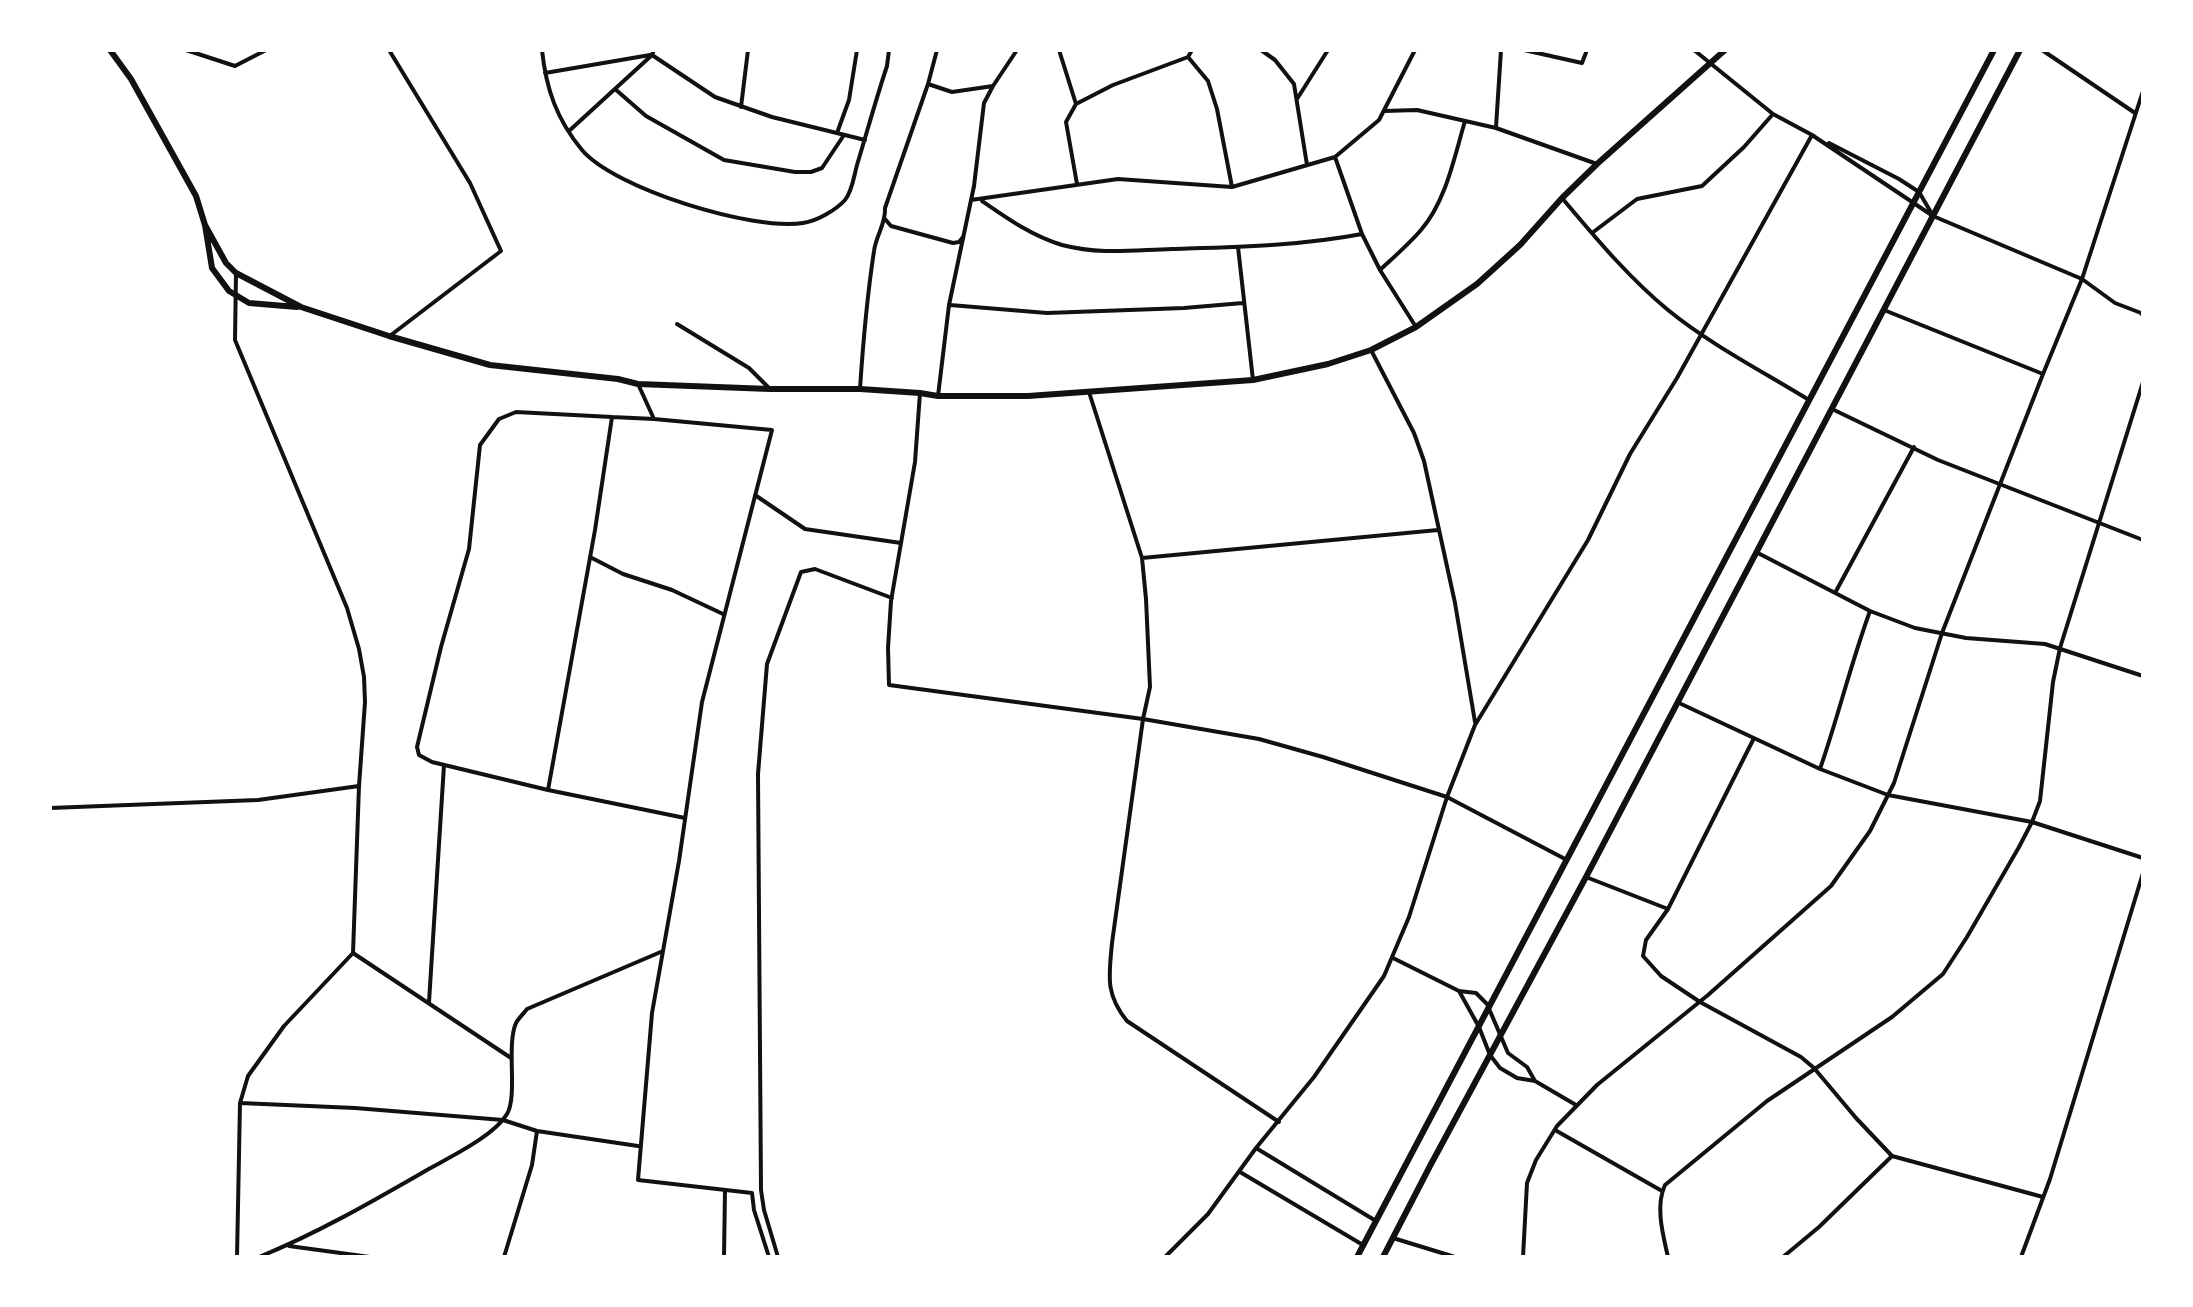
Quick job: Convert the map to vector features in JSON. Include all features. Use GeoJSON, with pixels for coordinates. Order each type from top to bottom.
{"type":"FeatureCollection","features":[{"type":"Feature","properties":{"kind":"main road"},"geometry":{"type":"LineString","coordinates":[[110,50],[131,79],[196,196],[205,225],[212,268],[229,291],[249,303],[301,307]]}},
{"type":"Feature","properties":{"kind":"main road"},"geometry":{"type":"LineString","coordinates":[[205,225],[226,263],[236,273],[301,307],[490,365],[618,379],[638,384],[860,389],[938,396],[1028,396],[1253,380],[1328,364],[1371,350],[1416,327],[1477,284],[1520,245],[1597,164],[1725,50]]}},
{"type":"Feature","properties":{"kind":"main road"},"geometry":{"type":"LineString","coordinates":[[1357,1257],[1994,50]]}},
{"type":"Feature","properties":{"kind":"main road"},"geometry":{"type":"LineString","coordinates":[[1383,1257],[2020,50]]}},
{"type":"Feature","properties":{"kind":"street"},"geometry":{"type":"LineString","coordinates":[[186,50],[235,66],[266,50]]}},
{"type":"Feature","properties":{"kind":"street"},"geometry":{"type":"LineString","coordinates":[[389,50],[470,183],[501,251],[389,336]]}},
{"type":"Feature","properties":{"kind":"street"},"geometry":{"type":"LineString","coordinates":[[542,50],[545,73],[559,119],[583,152],[607,171],[639,187],[716,212],[768,223],[805,223],[829,213],[847,198],[887,66],[889,50]]}},
{"type":"Feature","properties":{"kind":"street"},"geometry":{"type":"LineString","coordinates":[[741,107],[748,50]]}},
{"type":"Feature","properties":{"kind":"street"},"geometry":{"type":"LineString","coordinates":[[615,89],[646,116],[724,160],[811,172],[822,168],[840,134],[857,50]]}},
{"type":"Feature","properties":{"kind":"street"},"geometry":{"type":"LineString","coordinates":[[860,389],[875,245],[937,50]]}},
{"type":"Feature","properties":{"kind":"street"},"geometry":{"type":"LineString","coordinates":[[938,396],[949,305],[965,235],[984,103],[1017,50]]}},
{"type":"Feature","properties":{"kind":"street"},"geometry":{"type":"LineString","coordinates":[[1059,50],[1076,104]]}},
{"type":"Feature","properties":{"kind":"street"},"geometry":{"type":"LineString","coordinates":[[1077,184],[1066,122],[1076,104],[1113,85],[1188,57],[1192,50]]}},
{"type":"Feature","properties":{"kind":"street"},"geometry":{"type":"LineString","coordinates":[[1261,50],[1275,60],[1294,84],[1307,165]]}},
{"type":"Feature","properties":{"kind":"street"},"geometry":{"type":"LineString","coordinates":[[1297,100],[1328,50]]}},
{"type":"Feature","properties":{"kind":"street"},"geometry":{"type":"LineString","coordinates":[[971,200],[1118,179],[1232,187],[1335,157],[1379,120],[1415,50]]}},
{"type":"Feature","properties":{"kind":"street"},"geometry":{"type":"LineString","coordinates":[[1496,128],[1501,50]]}},
{"type":"Feature","properties":{"kind":"street"},"geometry":{"type":"LineString","coordinates":[[1524,50],[1582,63],[1587,50]]}},
{"type":"Feature","properties":{"kind":"street"},"geometry":{"type":"LineString","coordinates":[[1694,50],[1773,114],[1919,192],[1933,216]]}},
{"type":"Feature","properties":{"kind":"street"},"geometry":{"type":"LineString","coordinates":[[2042,50],[2135,113]]}},
{"type":"Feature","properties":{"kind":"street"},"geometry":{"type":"LineString","coordinates":[[545,73],[653,52],[715,97],[772,117],[865,140]]}},
{"type":"Feature","properties":{"kind":"street"},"geometry":{"type":"LineString","coordinates":[[569,131],[653,52]]}},
{"type":"Feature","properties":{"kind":"street"},"geometry":{"type":"LineString","coordinates":[[1188,57],[1208,81],[1217,109],[1232,187]]}},
{"type":"Feature","properties":{"kind":"street"},"geometry":{"type":"LineString","coordinates":[[928,84],[952,92],[993,86]]}},
{"type":"Feature","properties":{"kind":"street"},"geometry":{"type":"LineString","coordinates":[[1523,1257],[1527,1183],[1536,1160],[1555,1130],[1597,1085],[1700,1002],[1831,886],[1870,831],[1894,783],[1942,633],[2082,279],[2143,91]]}},
{"type":"Feature","properties":{"kind":"street"},"geometry":{"type":"LineString","coordinates":[[1384,111],[1417,110],[1496,128],[1597,164]]}},
{"type":"Feature","properties":{"kind":"street"},"geometry":{"type":"LineString","coordinates":[[1592,233],[1637,199],[1702,186],[1744,147],[1773,114]]}},
{"type":"Feature","properties":{"kind":"street"},"geometry":{"type":"LineString","coordinates":[[1380,270],[1422,229],[1437,206],[1465,121]]}},
{"type":"Feature","properties":{"kind":"street"},"geometry":{"type":"LineString","coordinates":[[1812,135],[1933,216],[2082,279],[2115,303],[2142,314]]}},
{"type":"Feature","properties":{"kind":"street"},"geometry":{"type":"LineString","coordinates":[[1165,1257],[1208,1214],[1256,1148],[1314,1077],[1384,976],[1409,917],[1447,797],[1475,725],[1588,540],[1630,454],[1812,135]]}},
{"type":"Feature","properties":{"kind":"street"},"geometry":{"type":"LineString","coordinates":[[1335,157],[1362,234],[1380,270],[1416,327]]}},
{"type":"Feature","properties":{"kind":"street"},"geometry":{"type":"LineString","coordinates":[[1562,198],[1619,265],[1668,309],[1701,334],[1809,400]]}},
{"type":"Feature","properties":{"kind":"street"},"geometry":{"type":"LineString","coordinates":[[981,200],[1031,234],[1062,245],[1097,252],[1238,247],[1329,240],[1362,234]]}},
{"type":"Feature","properties":{"kind":"street"},"geometry":{"type":"LineString","coordinates":[[885,219],[891,226],[953,243],[959,242],[965,235]]}},
{"type":"Feature","properties":{"kind":"street"},"geometry":{"type":"LineString","coordinates":[[1238,247],[1253,380]]}},
{"type":"Feature","properties":{"kind":"street"},"geometry":{"type":"LineString","coordinates":[[236,273],[235,340],[347,608],[359,649],[365,702],[353,953],[284,1026],[248,1076],[240,1103],[237,1257]]}},
{"type":"Feature","properties":{"kind":"street"},"geometry":{"type":"LineString","coordinates":[[949,305],[1047,313],[1243,303]]}},
{"type":"Feature","properties":{"kind":"street"},"geometry":{"type":"LineString","coordinates":[[1884,310],[2043,374]]}},
{"type":"Feature","properties":{"kind":"street"},"geometry":{"type":"LineString","coordinates":[[677,324],[749,368],[770,389]]}},
{"type":"Feature","properties":{"kind":"street"},"geometry":{"type":"LineString","coordinates":[[1371,350],[1424,461],[1455,603],[1475,725]]}},
{"type":"Feature","properties":{"kind":"street"},"geometry":{"type":"LineString","coordinates":[[638,384],[654,419]]}},
{"type":"Feature","properties":{"kind":"street"},"geometry":{"type":"LineString","coordinates":[[1668,1257],[1660,1197],[1665,1185],[1767,1101],[1892,1017],[1943,974],[2032,822],[2040,801],[2053,682],[2060,648],[2143,384]]}},
{"type":"Feature","properties":{"kind":"street"},"geometry":{"type":"LineString","coordinates":[[1089,392],[1142,558],[1150,687],[1112,943],[1109,979],[1115,1006],[1127,1021],[1279,1122]]}},
{"type":"Feature","properties":{"kind":"street"},"geometry":{"type":"LineString","coordinates":[[920,393],[915,462],[892,598],[889,685],[1143,719],[1259,739],[1447,797],[1567,860]]}},
{"type":"Feature","properties":{"kind":"street"},"geometry":{"type":"LineString","coordinates":[[1832,409],[1938,460],[2143,540]]}},
{"type":"Feature","properties":{"kind":"street"},"geometry":{"type":"LineString","coordinates":[[685,818],[548,790],[432,762],[419,755],[417,747],[441,647],[469,549],[480,445],[499,419],[516,412],[654,419],[772,430],[702,702],[685,818],[652,1013],[638,1180],[752,1193],[754,1210],[769,1257]]}},
{"type":"Feature","properties":{"kind":"street"},"geometry":{"type":"LineString","coordinates":[[548,790],[612,417]]}},
{"type":"Feature","properties":{"kind":"street"},"geometry":{"type":"LineString","coordinates":[[1835,593],[1914,447]]}},
{"type":"Feature","properties":{"kind":"street"},"geometry":{"type":"LineString","coordinates":[[755,495],[805,529],[901,543]]}},
{"type":"Feature","properties":{"kind":"street"},"geometry":{"type":"LineString","coordinates":[[1142,558],[1439,530]]}},
{"type":"Feature","properties":{"kind":"street"},"geometry":{"type":"LineString","coordinates":[[1756,552],[1870,611],[1915,628],[1966,638],[2045,644],[2143,676]]}},
{"type":"Feature","properties":{"kind":"street"},"geometry":{"type":"LineString","coordinates":[[590,557],[623,574],[672,590],[723,614]]}},
{"type":"Feature","properties":{"kind":"street"},"geometry":{"type":"LineString","coordinates":[[778,1257],[761,1190],[758,774],[767,664],[801,572],[815,569],[892,598]]}},
{"type":"Feature","properties":{"kind":"street"},"geometry":{"type":"LineString","coordinates":[[1820,769],[1870,611]]}},
{"type":"Feature","properties":{"kind":"street"},"geometry":{"type":"LineString","coordinates":[[1677,701],[1820,769],[1888,795],[2032,822],[2143,858]]}},
{"type":"Feature","properties":{"kind":"street"},"geometry":{"type":"LineString","coordinates":[[1754,738],[1668,909],[1646,940],[1643,956],[1661,976],[1700,1002],[1801,1057],[1892,1156],[2044,1197]]}},
{"type":"Feature","properties":{"kind":"street"},"geometry":{"type":"LineString","coordinates":[[429,1003],[444,765]]}},
{"type":"Feature","properties":{"kind":"street"},"geometry":{"type":"LineString","coordinates":[[50,808],[258,800],[359,786]]}},
{"type":"Feature","properties":{"kind":"street"},"geometry":{"type":"LineString","coordinates":[[2021,1257],[2044,1197],[2143,873]]}},
{"type":"Feature","properties":{"kind":"street"},"geometry":{"type":"LineString","coordinates":[[1586,877],[1668,909]]}},
{"type":"Feature","properties":{"kind":"street"},"geometry":{"type":"LineString","coordinates":[[259,1257],[287,1246],[486,1134],[509,1111],[515,1024],[527,1009],[663,951]]}},
{"type":"Feature","properties":{"kind":"street"},"geometry":{"type":"LineString","coordinates":[[353,953],[511,1058]]}},
{"type":"Feature","properties":{"kind":"street"},"geometry":{"type":"LineString","coordinates":[[1393,958],[1459,991],[1476,993],[1489,1008],[1508,1053],[1527,1067],[1535,1081]]}},
{"type":"Feature","properties":{"kind":"street"},"geometry":{"type":"LineString","coordinates":[[1459,991],[1490,1055],[1500,1068],[1517,1078],[1535,1081],[1577,1105]]}},
{"type":"Feature","properties":{"kind":"street"},"geometry":{"type":"LineString","coordinates":[[240,1103],[355,1108],[503,1120],[537,1131],[639,1146]]}},
{"type":"Feature","properties":{"kind":"street"},"geometry":{"type":"LineString","coordinates":[[1555,1130],[1662,1191]]}},
{"type":"Feature","properties":{"kind":"street"},"geometry":{"type":"LineString","coordinates":[[504,1257],[532,1165],[537,1131]]}},
{"type":"Feature","properties":{"kind":"street"},"geometry":{"type":"LineString","coordinates":[[1256,1148],[1376,1221]]}},
{"type":"Feature","properties":{"kind":"street"},"geometry":{"type":"LineString","coordinates":[[1784,1256],[1819,1227],[1892,1156]]}},
{"type":"Feature","properties":{"kind":"street"},"geometry":{"type":"LineString","coordinates":[[1240,1172],[1363,1245]]}},
{"type":"Feature","properties":{"kind":"street"},"geometry":{"type":"LineString","coordinates":[[724,1257],[725,1190]]}},
{"type":"Feature","properties":{"kind":"street"},"geometry":{"type":"LineString","coordinates":[[1393,1238],[1455,1257]]}},
{"type":"Feature","properties":{"kind":"street"},"geometry":{"type":"LineString","coordinates":[[287,1246],[370,1257]]}},
{"type":"Feature","properties":{"kind":"street"},"geometry":{"type":"LineString","coordinates":[[1784,1256],[1793,1257]]}}]}
